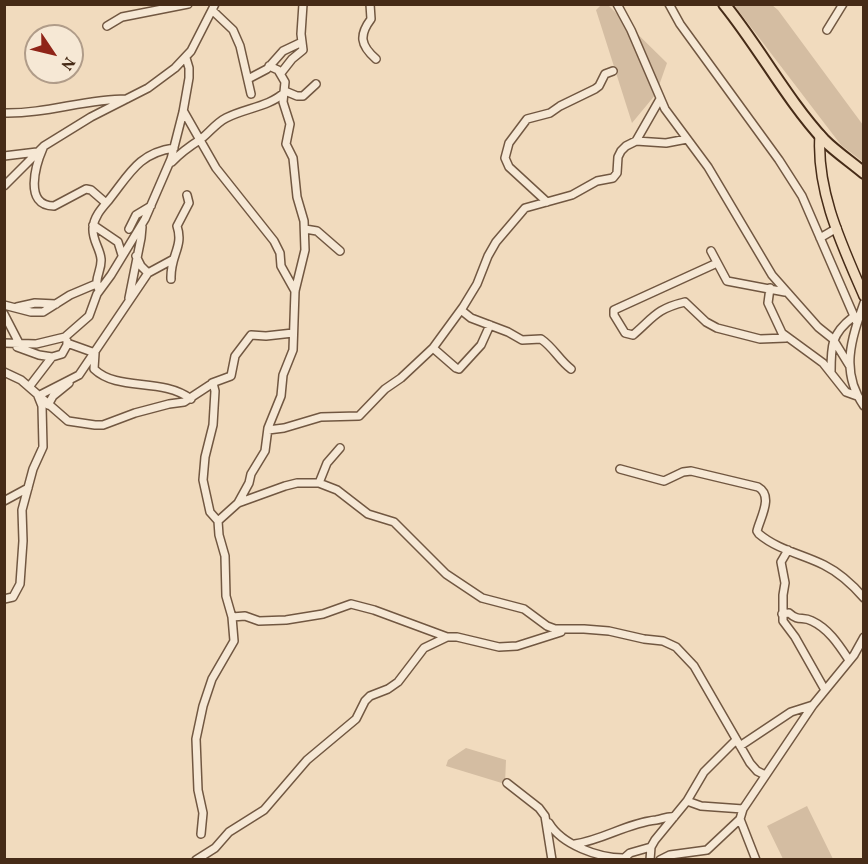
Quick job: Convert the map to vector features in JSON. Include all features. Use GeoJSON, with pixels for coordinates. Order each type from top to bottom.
{"type":"FeatureCollection","features":[{"type":"Feature","properties":{"kind":"highway"},"geometry":{"type":"LineString","coordinates":[[724,4],[746,31],[806,119],[820,135],[864,172]]}},
{"type":"Feature","properties":{"kind":"main road"},"geometry":{"type":"LineString","coordinates":[[820,135],[821,175],[837,228],[864,296]]}},
{"type":"Feature","properties":{"kind":"street"},"geometry":{"type":"LineString","coordinates":[[140,4],[141,13]]}},
{"type":"Feature","properties":{"kind":"street"},"geometry":{"type":"LineString","coordinates":[[107,26],[119,18],[188,4]]}},
{"type":"Feature","properties":{"kind":"street"},"geometry":{"type":"LineString","coordinates":[[281,73],[292,59],[302,53],[303,4]]}},
{"type":"Feature","properties":{"kind":"street"},"geometry":{"type":"LineString","coordinates":[[370,4],[371,19],[363,28],[363,35],[365,47],[376,59]]}},
{"type":"Feature","properties":{"kind":"street"},"geometry":{"type":"LineString","coordinates":[[617,4],[631,30],[660,99],[708,167],[760,257],[786,292],[818,327],[833,339],[849,364]]}},
{"type":"Feature","properties":{"kind":"street"},"geometry":{"type":"LineString","coordinates":[[663,4],[670,6],[690,38],[779,160],[802,196],[855,320]]}},
{"type":"Feature","properties":{"kind":"street"},"geometry":{"type":"LineString","coordinates":[[827,30],[843,4]]}},
{"type":"Feature","properties":{"kind":"street"},"geometry":{"type":"LineString","coordinates":[[4,186],[44,146],[91,117],[148,88],[186,58],[214,8],[237,38],[251,94]]}},
{"type":"Feature","properties":{"kind":"street"},"geometry":{"type":"LineString","coordinates":[[248,79],[269,66],[284,51],[302,42]]}},
{"type":"Feature","properties":{"kind":"street"},"geometry":{"type":"LineString","coordinates":[[4,305],[16,307],[35,303],[56,304],[98,287],[111,275],[142,225],[174,148],[189,78],[186,58]]}},
{"type":"Feature","properties":{"kind":"street"},"geometry":{"type":"LineString","coordinates":[[218,521],[238,503],[249,483],[251,474],[265,451],[268,430],[280,396],[283,375],[293,350],[295,291],[304,258],[305,230],[297,196],[292,158],[286,144],[290,130],[283,102],[285,82],[281,73],[269,66]]}},
{"type":"Feature","properties":{"kind":"street"},"geometry":{"type":"LineString","coordinates":[[547,202],[510,167],[505,158],[509,143],[527,119],[550,113],[595,89],[605,74],[613,71]]}},
{"type":"Feature","properties":{"kind":"street"},"geometry":{"type":"LineString","coordinates":[[168,165],[184,149],[200,140],[226,118],[260,106],[285,91],[303,96],[316,84]]}},
{"type":"Feature","properties":{"kind":"street"},"geometry":{"type":"LineString","coordinates":[[4,113],[45,111],[100,99],[128,99]]}},
{"type":"Feature","properties":{"kind":"street"},"geometry":{"type":"LineString","coordinates":[[636,141],[660,99]]}},
{"type":"Feature","properties":{"kind":"street"},"geometry":{"type":"LineString","coordinates":[[183,112],[216,168],[274,241],[280,253],[280,266],[295,291]]}},
{"type":"Feature","properties":{"kind":"street"},"geometry":{"type":"LineString","coordinates":[[268,430],[284,428],[321,417],[356,417],[433,348],[477,284],[488,256],[507,227],[525,208],[572,195],[597,181],[613,178],[617,174],[618,157],[621,151],[636,141],[666,143],[687,139]]}},
{"type":"Feature","properties":{"kind":"street"},"geometry":{"type":"LineString","coordinates":[[44,146],[36,164],[34,179],[40,201],[48,206],[54,206],[86,189],[91,190],[106,203]]}},
{"type":"Feature","properties":{"kind":"street"},"geometry":{"type":"LineString","coordinates":[[4,344],[22,347],[39,355],[52,357],[61,355],[66,340],[85,321],[98,287],[101,264],[93,237],[93,225],[101,209],[126,175],[139,162],[154,152],[174,148]]}},
{"type":"Feature","properties":{"kind":"street"},"geometry":{"type":"LineString","coordinates":[[4,156],[37,152]]}},
{"type":"Feature","properties":{"kind":"street"},"geometry":{"type":"LineString","coordinates":[[171,279],[172,260],[180,242],[177,226],[189,203],[187,195]]}},
{"type":"Feature","properties":{"kind":"street"},"geometry":{"type":"LineString","coordinates":[[129,229],[136,215],[151,206]]}},
{"type":"Feature","properties":{"kind":"street"},"geometry":{"type":"LineString","coordinates":[[93,225],[117,242],[122,255]]}},
{"type":"Feature","properties":{"kind":"street"},"geometry":{"type":"LineString","coordinates":[[128,300],[142,225]]}},
{"type":"Feature","properties":{"kind":"street"},"geometry":{"type":"LineString","coordinates":[[820,238],[837,228]]}},
{"type":"Feature","properties":{"kind":"street"},"geometry":{"type":"LineString","coordinates":[[305,230],[317,231],[340,251]]}},
{"type":"Feature","properties":{"kind":"street"},"geometry":{"type":"LineString","coordinates":[[711,251],[724,278],[731,283],[786,292]]}},
{"type":"Feature","properties":{"kind":"street"},"geometry":{"type":"LineString","coordinates":[[136,256],[148,273]]}},
{"type":"Feature","properties":{"kind":"street"},"geometry":{"type":"LineString","coordinates":[[48,405],[53,396],[79,375],[148,273],[172,260]]}},
{"type":"Feature","properties":{"kind":"street"},"geometry":{"type":"LineString","coordinates":[[717,263],[614,310],[614,315],[625,333],[633,335],[661,310],[685,302],[706,322],[717,328],[760,339],[786,338]]}},
{"type":"Feature","properties":{"kind":"street"},"geometry":{"type":"LineString","coordinates":[[770,288],[768,299],[771,313],[786,338],[813,355],[831,372],[846,392],[857,396]]}},
{"type":"Feature","properties":{"kind":"street"},"geometry":{"type":"LineString","coordinates":[[864,303],[855,320],[849,364],[851,384],[864,406]]}},
{"type":"Feature","properties":{"kind":"street"},"geometry":{"type":"LineString","coordinates":[[461,310],[471,318],[525,341],[542,339],[571,369]]}},
{"type":"Feature","properties":{"kind":"street"},"geometry":{"type":"LineString","coordinates":[[4,314],[19,343]]}},
{"type":"Feature","properties":{"kind":"street"},"geometry":{"type":"LineString","coordinates":[[831,372],[833,339],[844,324],[855,320]]}},
{"type":"Feature","properties":{"kind":"street"},"geometry":{"type":"LineString","coordinates":[[433,348],[459,369],[481,345],[490,325]]}},
{"type":"Feature","properties":{"kind":"street"},"geometry":{"type":"LineString","coordinates":[[4,372],[29,387],[71,422],[103,425],[135,412],[191,399],[212,383],[231,376],[235,356],[251,335],[293,333]]}},
{"type":"Feature","properties":{"kind":"street"},"geometry":{"type":"LineString","coordinates":[[4,344],[36,344],[66,340],[95,353]]}},
{"type":"Feature","properties":{"kind":"street"},"geometry":{"type":"LineString","coordinates":[[95,353],[94,369],[110,379],[122,383],[139,383],[173,389],[191,399]]}},
{"type":"Feature","properties":{"kind":"street"},"geometry":{"type":"LineString","coordinates":[[29,387],[52,357]]}},
{"type":"Feature","properties":{"kind":"street"},"geometry":{"type":"LineString","coordinates":[[38,396],[79,375]]}},
{"type":"Feature","properties":{"kind":"street"},"geometry":{"type":"LineString","coordinates":[[201,834],[203,813],[198,790],[196,739],[202,706],[212,679],[234,644],[232,617],[226,596],[225,556],[218,521],[210,512],[203,480],[205,457],[213,425],[215,386],[212,383]]}},
{"type":"Feature","properties":{"kind":"street"},"geometry":{"type":"LineString","coordinates":[[4,599],[13,597],[20,584],[23,541],[22,510],[33,469],[43,447],[42,406],[38,396]]}},
{"type":"Feature","properties":{"kind":"street"},"geometry":{"type":"LineString","coordinates":[[319,483],[327,463],[340,448]]}},
{"type":"Feature","properties":{"kind":"street"},"geometry":{"type":"LineString","coordinates":[[620,469],[664,481],[683,472],[691,471],[758,487],[765,492],[765,505],[757,532],[782,549],[821,563],[837,572],[850,582],[864,598]]}},
{"type":"Feature","properties":{"kind":"street"},"geometry":{"type":"LineString","coordinates":[[238,503],[297,483],[319,483],[337,490],[368,514],[394,522],[446,574],[464,588],[488,600],[524,609],[551,628],[609,631],[663,641],[676,647],[694,666],[754,768],[765,775]]}},
{"type":"Feature","properties":{"kind":"street"},"geometry":{"type":"LineString","coordinates":[[4,501],[28,488]]}},
{"type":"Feature","properties":{"kind":"street"},"geometry":{"type":"LineString","coordinates":[[788,550],[781,562],[785,583],[783,621],[795,637],[825,690]]}},
{"type":"Feature","properties":{"kind":"street"},"geometry":{"type":"LineString","coordinates":[[232,617],[244,616],[259,621],[286,620],[322,614],[351,604],[375,610],[447,637],[457,637],[499,647],[528,643],[574,628]]}},
{"type":"Feature","properties":{"kind":"street"},"geometry":{"type":"LineString","coordinates":[[782,614],[788,613],[796,619],[807,619],[822,627],[851,658]]}},
{"type":"Feature","properties":{"kind":"street"},"geometry":{"type":"LineString","coordinates":[[196,860],[215,848],[229,832],[264,810],[307,760],[356,719],[370,696],[398,682],[418,653],[447,637]]}},
{"type":"Feature","properties":{"kind":"street"},"geometry":{"type":"LineString","coordinates":[[660,860],[670,855],[707,850],[740,819],[743,808],[765,775],[813,705],[851,658],[864,637]]}},
{"type":"Feature","properties":{"kind":"street"},"geometry":{"type":"LineString","coordinates":[[851,658],[864,655]]}},
{"type":"Feature","properties":{"kind":"street"},"geometry":{"type":"LineString","coordinates":[[650,860],[651,847],[687,801],[704,772],[738,743],[791,712],[813,705]]}},
{"type":"Feature","properties":{"kind":"street"},"geometry":{"type":"LineString","coordinates":[[507,783],[539,808],[557,833],[575,844],[605,856],[622,859],[630,853],[651,847]]}},
{"type":"Feature","properties":{"kind":"street"},"geometry":{"type":"LineString","coordinates":[[687,801],[701,806],[743,808]]}},
{"type":"Feature","properties":{"kind":"street"},"geometry":{"type":"LineString","coordinates":[[545,816],[552,860]]}},
{"type":"Feature","properties":{"kind":"street"},"geometry":{"type":"LineString","coordinates":[[575,844],[598,838],[638,822],[668,816],[674,817]]}},
{"type":"Feature","properties":{"kind":"street"},"geometry":{"type":"LineString","coordinates":[[740,819],[756,860]]}},
{"type":"Feature","properties":{"kind":"street"},"geometry":{"type":"LineString","coordinates":[[706,860],[707,850]]}},
{"type":"Feature","properties":{"kind":"shaded area"},"geometry":{"type":"Polygon","coordinates":[[[601,5],[608,5],[667,63],[656,94],[632,123],[596,10],[601,5]]]}},
{"type":"Feature","properties":{"kind":"shaded area"},"geometry":{"type":"Polygon","coordinates":[[[734,5],[772,5],[778,10],[863,125],[863,162],[841,145],[734,5]]]}},
{"type":"Feature","properties":{"kind":"shaded area"},"geometry":{"type":"Polygon","coordinates":[[[466,748],[506,760],[505,784],[446,766],[448,760],[466,748]]]}},
{"type":"Feature","properties":{"kind":"shaded area"},"geometry":{"type":"Polygon","coordinates":[[[807,806],[833,859],[783,859],[767,826],[807,806]]]}}]}
